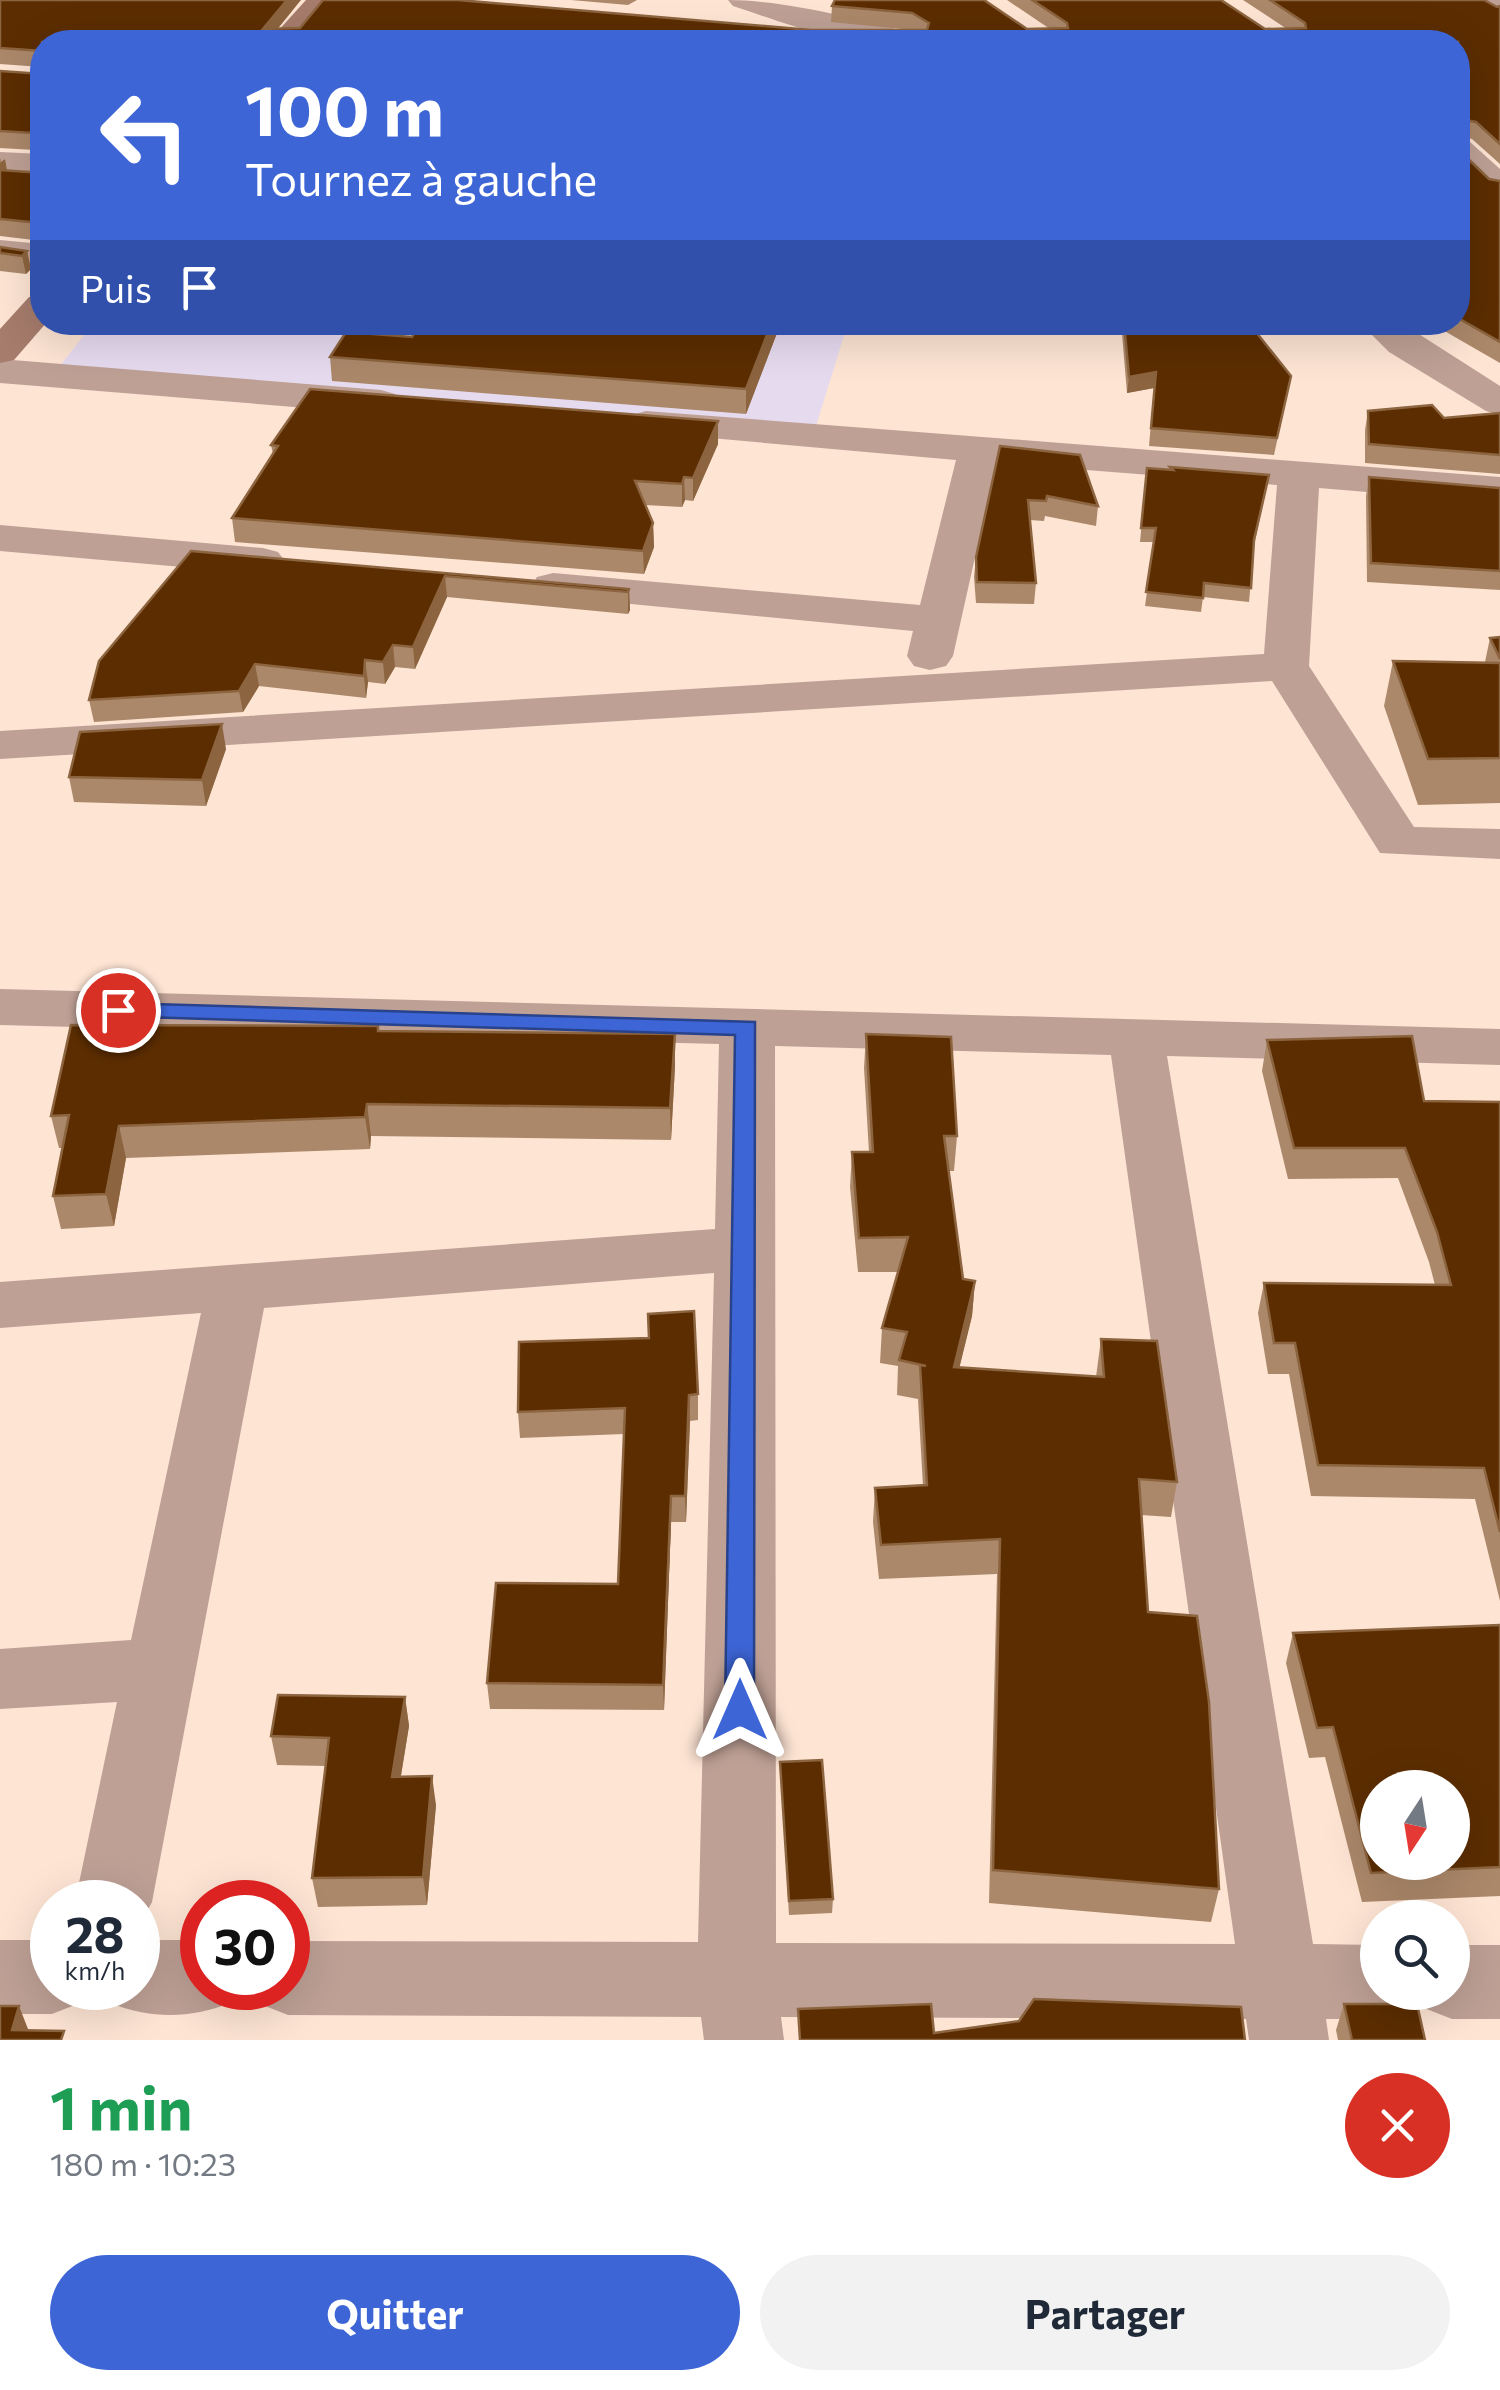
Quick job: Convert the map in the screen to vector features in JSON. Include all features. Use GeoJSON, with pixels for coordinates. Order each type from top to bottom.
{"type":"FeatureCollection","features":[{"type":"Feature","properties":{"kind":"street"},"geometry":{"type":"LineString","coordinates":[[306,0],[322,0]]}},
{"type":"Feature","properties":{"kind":"street"},"geometry":{"type":"LineString","coordinates":[[295,30],[322,0]]}},
{"type":"Feature","properties":{"kind":"street"},"geometry":{"type":"LineString","coordinates":[[1487,0],[1500,7]]}},
{"type":"Feature","properties":{"kind":"street"},"geometry":{"type":"LineString","coordinates":[[738,13],[817,11],[873,30]]}},
{"type":"Feature","properties":{"kind":"street"},"geometry":{"type":"LineString","coordinates":[[738,13],[838,30]]}},
{"type":"Feature","properties":{"kind":"street"},"geometry":{"type":"LineString","coordinates":[[1470,144],[1500,186]]}},
{"type":"Feature","properties":{"kind":"street"},"geometry":{"type":"LineString","coordinates":[[0,162],[30,163]]}},
{"type":"Feature","properties":{"kind":"street"},"geometry":{"type":"LineString","coordinates":[[0,251],[30,253]]}},
{"type":"Feature","properties":{"kind":"street"},"geometry":{"type":"LineString","coordinates":[[0,352],[30,318]]}},
{"type":"Feature","properties":{"kind":"street"},"geometry":{"type":"LineString","coordinates":[[1392,335],[1500,403]]}},
{"type":"Feature","properties":{"kind":"street"},"geometry":{"type":"LineString","coordinates":[[0,371],[411,404]]}},
{"type":"Feature","properties":{"kind":"street"},"geometry":{"type":"LineString","coordinates":[[607,420],[1500,490]]}},
{"type":"Feature","properties":{"kind":"street"},"geometry":{"type":"LineString","coordinates":[[922,688],[979,449]]}},
{"type":"Feature","properties":{"kind":"street"},"geometry":{"type":"LineString","coordinates":[[1299,474],[1286,666],[1398,842],[1496,854]]}},
{"type":"Feature","properties":{"kind":"street"},"geometry":{"type":"LineString","coordinates":[[0,538],[313,565]]}},
{"type":"Feature","properties":{"kind":"street"},"geometry":{"type":"LineString","coordinates":[[508,582],[938,620]]}},
{"type":"Feature","properties":{"kind":"street"},"geometry":{"type":"LineString","coordinates":[[0,745],[1286,666]]}},
{"type":"Feature","properties":{"kind":"street"},"geometry":{"type":"LineString","coordinates":[[0,1008],[1500,1047]]}},
{"type":"Feature","properties":{"kind":"street"},"geometry":{"type":"LineString","coordinates":[[740,2009],[746,1028]]}},
{"type":"Feature","properties":{"kind":"street"},"geometry":{"type":"LineString","coordinates":[[1136,1037],[1284,2011]]}},
{"type":"Feature","properties":{"kind":"street"},"geometry":{"type":"LineString","coordinates":[[0,1305],[744,1249]]}},
{"type":"Feature","properties":{"kind":"street"},"geometry":{"type":"LineString","coordinates":[[117,1880],[237,1288]]}},
{"type":"Feature","properties":{"kind":"street"},"geometry":{"type":"LineString","coordinates":[[0,1679],[159,1669]]}},
{"type":"Feature","properties":{"kind":"street"},"geometry":{"type":"LineString","coordinates":[[0,1977],[30,1977]]}},
{"type":"Feature","properties":{"kind":"street"},"geometry":{"type":"LineString","coordinates":[[310,1980],[740,2009],[1284,2011],[1360,1988]]}},
{"type":"Feature","properties":{"kind":"street"},"geometry":{"type":"LineString","coordinates":[[1470,1982],[1500,1982]]}},
{"type":"Feature","properties":{"kind":"shaded area"},"geometry":{"type":"Polygon","coordinates":[[[84,335],[844,335],[815,429],[58,368],[84,335]]]}},
{"type":"Feature","properties":{"kind":"building"},"geometry":{"type":"Polygon","coordinates":[[[0,0],[287,0],[263,29],[300,28],[323,0],[458,0],[811,30],[30,30],[30,50],[0,48],[0,0]]]}},
{"type":"Feature","properties":{"kind":"building"},"geometry":{"type":"Polygon","coordinates":[[[835,0],[984,0],[1027,29],[1068,28],[1067,23],[1032,0],[1221,0],[1265,29],[1306,28],[1305,23],[1270,0],[1484,0],[1500,6],[1500,144],[1470,121],[1470,30],[927,30],[929,23],[912,13],[832,6],[835,0]]]}},
{"type":"Feature","properties":{"kind":"building"},"geometry":{"type":"Polygon","coordinates":[[[0,71],[30,73],[30,133],[0,131],[0,71]]]}},
{"type":"Feature","properties":{"kind":"building"},"geometry":{"type":"Polygon","coordinates":[[[1470,161],[1489,179],[1500,181],[1500,342],[1470,325],[1470,161]]]}},
{"type":"Feature","properties":{"kind":"building"},"geometry":{"type":"Polygon","coordinates":[[[0,170],[30,172],[30,222],[0,219],[0,170]]]}},
{"type":"Feature","properties":{"kind":"building"},"geometry":{"type":"Polygon","coordinates":[[[0,247],[27,251],[22,256],[0,253],[0,247]]]}},
{"type":"Feature","properties":{"kind":"building"},"geometry":{"type":"Polygon","coordinates":[[[344,335],[767,335],[746,389],[330,357],[344,335]]]}},
{"type":"Feature","properties":{"kind":"building"},"geometry":{"type":"Polygon","coordinates":[[[1125,335],[1258,335],[1291,376],[1277,438],[1151,428],[1156,372],[1129,377],[1125,335]]]}},
{"type":"Feature","properties":{"kind":"building"},"geometry":{"type":"Polygon","coordinates":[[[310,389],[718,421],[693,478],[684,477],[682,484],[635,481],[653,523],[643,551],[232,518],[278,446],[271,445],[310,389]]]}},
{"type":"Feature","properties":{"kind":"building"},"geometry":{"type":"Polygon","coordinates":[[[1432,405],[1444,418],[1500,413],[1500,455],[1369,444],[1368,411],[1432,405]]]}},
{"type":"Feature","properties":{"kind":"building"},"geometry":{"type":"Polygon","coordinates":[[[1000,446],[1080,455],[1098,506],[1047,496],[1046,501],[1028,500],[1036,583],[977,582],[976,557],[1000,446]]]}},
{"type":"Feature","properties":{"kind":"building"},"geometry":{"type":"Polygon","coordinates":[[[1170,467],[1269,475],[1254,540],[1251,588],[1204,583],[1203,598],[1146,592],[1156,528],[1141,528],[1147,468],[1173,470],[1170,467]]]}},
{"type":"Feature","properties":{"kind":"building"},"geometry":{"type":"Polygon","coordinates":[[[1369,477],[1500,488],[1500,571],[1371,563],[1369,477]]]}},
{"type":"Feature","properties":{"kind":"building"},"geometry":{"type":"Polygon","coordinates":[[[191,551],[629,589],[628,592],[445,576],[413,647],[393,645],[383,662],[365,660],[364,676],[255,664],[239,691],[89,700],[99,661],[191,551]]]}},
{"type":"Feature","properties":{"kind":"building"},"geometry":{"type":"Polygon","coordinates":[[[1500,637],[1500,659],[1490,638],[1500,637]]]}},
{"type":"Feature","properties":{"kind":"building"},"geometry":{"type":"Polygon","coordinates":[[[1393,661],[1500,663],[1500,758],[1428,759],[1393,661]]]}},
{"type":"Feature","properties":{"kind":"building"},"geometry":{"type":"Polygon","coordinates":[[[222,724],[202,780],[69,777],[80,732],[222,724]]]}},
{"type":"Feature","properties":{"kind":"building"},"geometry":{"type":"Polygon","coordinates":[[[71,1025],[378,1026],[378,1031],[675,1034],[670,1108],[367,1104],[365,1117],[119,1126],[106,1194],[53,1196],[69,1115],[51,1116],[71,1025]]]}},
{"type":"Feature","properties":{"kind":"building"},"geometry":{"type":"Polygon","coordinates":[[[866,1034],[951,1037],[957,1136],[944,1136],[963,1279],[975,1281],[954,1367],[1104,1377],[1101,1339],[1157,1341],[1177,1482],[1139,1479],[1148,1612],[1197,1616],[1209,1702],[1219,1889],[993,1870],[1000,1539],[881,1545],[875,1488],[927,1485],[920,1365],[926,1366],[899,1360],[907,1332],[882,1328],[908,1237],[859,1238],[852,1152],[873,1152],[866,1034]]]}},
{"type":"Feature","properties":{"kind":"building"},"geometry":{"type":"Polygon","coordinates":[[[1412,1036],[1424,1101],[1500,1102],[1500,1532],[1484,1468],[1318,1465],[1295,1343],[1274,1343],[1264,1283],[1451,1285],[1437,1232],[1405,1148],[1294,1148],[1267,1040],[1412,1036]]]}},
{"type":"Feature","properties":{"kind":"building"},"geometry":{"type":"Polygon","coordinates":[[[694,1311],[698,1394],[689,1395],[685,1496],[671,1496],[663,1685],[487,1683],[496,1583],[618,1584],[625,1408],[518,1412],[519,1342],[649,1338],[648,1314],[694,1311]]]}},
{"type":"Feature","properties":{"kind":"building"},"geometry":{"type":"Polygon","coordinates":[[[1500,1625],[1500,1867],[1470,1868],[1470,1770],[1360,1770],[1360,1831],[1333,1727],[1317,1728],[1293,1633],[1500,1625]]]}},
{"type":"Feature","properties":{"kind":"building"},"geometry":{"type":"Polygon","coordinates":[[[278,1695],[405,1697],[392,1777],[432,1776],[423,1877],[312,1878],[329,1738],[271,1736],[278,1695]]]}},
{"type":"Feature","properties":{"kind":"building"},"geometry":{"type":"Polygon","coordinates":[[[822,1760],[833,1899],[789,1901],[780,1762],[822,1760]]]}},
{"type":"Feature","properties":{"kind":"building"},"geometry":{"type":"Polygon","coordinates":[[[1034,1999],[1241,2007],[1245,2040],[800,2040],[798,2009],[931,2004],[934,2033],[1019,2021],[1034,1999]]]}},
{"type":"Feature","properties":{"kind":"building"},"geometry":{"type":"Polygon","coordinates":[[[1344,2004],[1360,2004],[1360,2010],[1418,2010],[1425,2040],[1352,2040],[1344,2004]]]}},
{"type":"Feature","properties":{"kind":"building"},"geometry":{"type":"Polygon","coordinates":[[[0,2006],[19,2006],[12,2030],[64,2031],[61,2040],[0,2040],[0,2006]]]}},
{"type":"Feature","properties":{"kind":"route"},"geometry":{"type":"LineString","coordinates":[[118,1010],[746,1028],[740,1710]]}}]}
